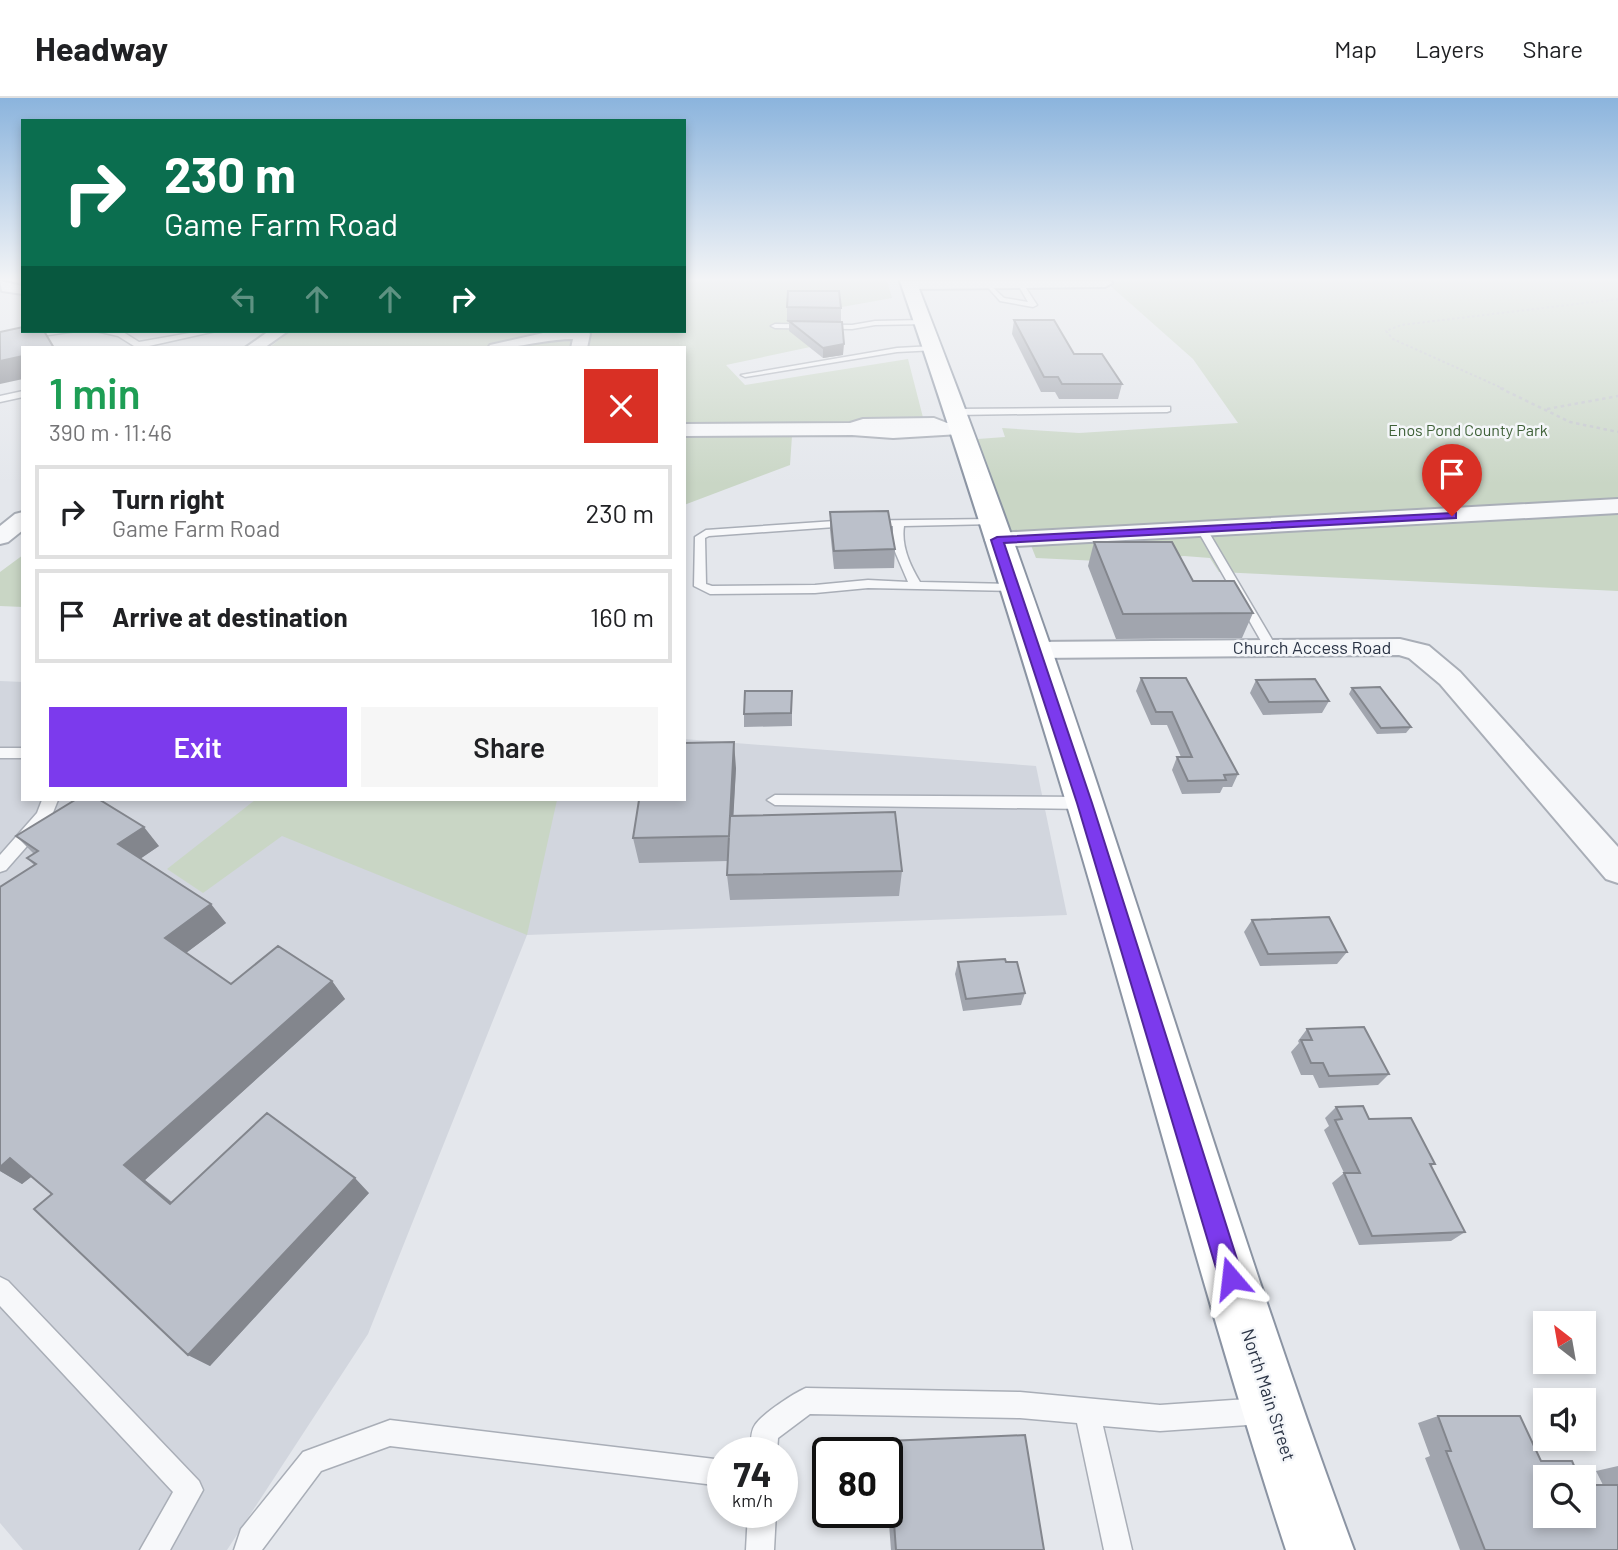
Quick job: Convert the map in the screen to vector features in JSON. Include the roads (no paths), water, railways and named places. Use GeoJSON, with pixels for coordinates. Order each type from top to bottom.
{"type":"FeatureCollection","features":[{"type":"Feature","properties":{"kind":"highway","name":"North Main Street"},"geometry":{"type":"LineString","coordinates":[[932,349],[953,423],[994,531],[1085,803],[1271,1410],[1320,1550]]}},
{"type":"Feature","properties":{"kind":"street"},"geometry":{"type":"LineString","coordinates":[[686,430],[852,429],[863,425],[953,423]]}},
{"type":"Feature","properties":{"kind":"street"},"geometry":{"type":"LineString","coordinates":[[994,531],[1203,531],[1618,506]]}},
{"type":"Feature","properties":{"kind":"street","name":"Church Access Road"},"geometry":{"type":"LineString","coordinates":[[1034,650],[1400,647],[1419,652],[1450,678],[1618,870]]}},
{"type":"Feature","properties":{"kind":"lane"},"geometry":{"type":"LineString","coordinates":[[745,375],[900,349]]}},
{"type":"Feature","properties":{"kind":"lane"},"geometry":{"type":"LineString","coordinates":[[0,399],[21,394]]}},
{"type":"Feature","properties":{"kind":"lane"},"geometry":{"type":"LineString","coordinates":[[953,423],[1167,409]]}},
{"type":"Feature","properties":{"kind":"lane"},"geometry":{"type":"LineString","coordinates":[[994,531],[899,523],[835,524],[706,534],[700,537],[700,586],[710,590],[815,589],[868,584],[1012,589]]}},
{"type":"Feature","properties":{"kind":"lane"},"geometry":{"type":"LineString","coordinates":[[899,523],[898,538],[909,576],[917,586]]}},
{"type":"Feature","properties":{"kind":"lane"},"geometry":{"type":"LineString","coordinates":[[1203,531],[1271,648]]}},
{"type":"Feature","properties":{"kind":"lane"},"geometry":{"type":"LineString","coordinates":[[0,753],[21,753]]}},
{"type":"Feature","properties":{"kind":"lane"},"geometry":{"type":"LineString","coordinates":[[775,800],[1085,803]]}},
{"type":"Feature","properties":{"kind":"lane"},"geometry":{"type":"LineString","coordinates":[[0,866],[44,817],[50,801]]}},
{"type":"Feature","properties":{"kind":"lane"},"geometry":{"type":"LineString","coordinates":[[0,1289],[190,1490],[154,1550]]}},
{"type":"Feature","properties":{"kind":"lane"},"geometry":{"type":"LineString","coordinates":[[765,1437],[765,1432],[806,1401],[1020,1405],[1160,1418],[1271,1410]]}},
{"type":"Feature","properties":{"kind":"lane"},"geometry":{"type":"LineString","coordinates":[[1087,1411],[1118,1550]]}},
{"type":"Feature","properties":{"kind":"lane"},"geometry":{"type":"LineString","coordinates":[[248,1550],[251,1539],[312,1461],[390,1433],[707,1471]]}},
{"type":"Feature","properties":{"kind":"lane"},"geometry":{"type":"LineString","coordinates":[[760,1550],[761,1528]]}},
{"type":"Feature","properties":{"kind":"park label","name":"Enos Pond County Park"},"geometry":{"type":"Point","coordinates":[1468,430]}}]}
